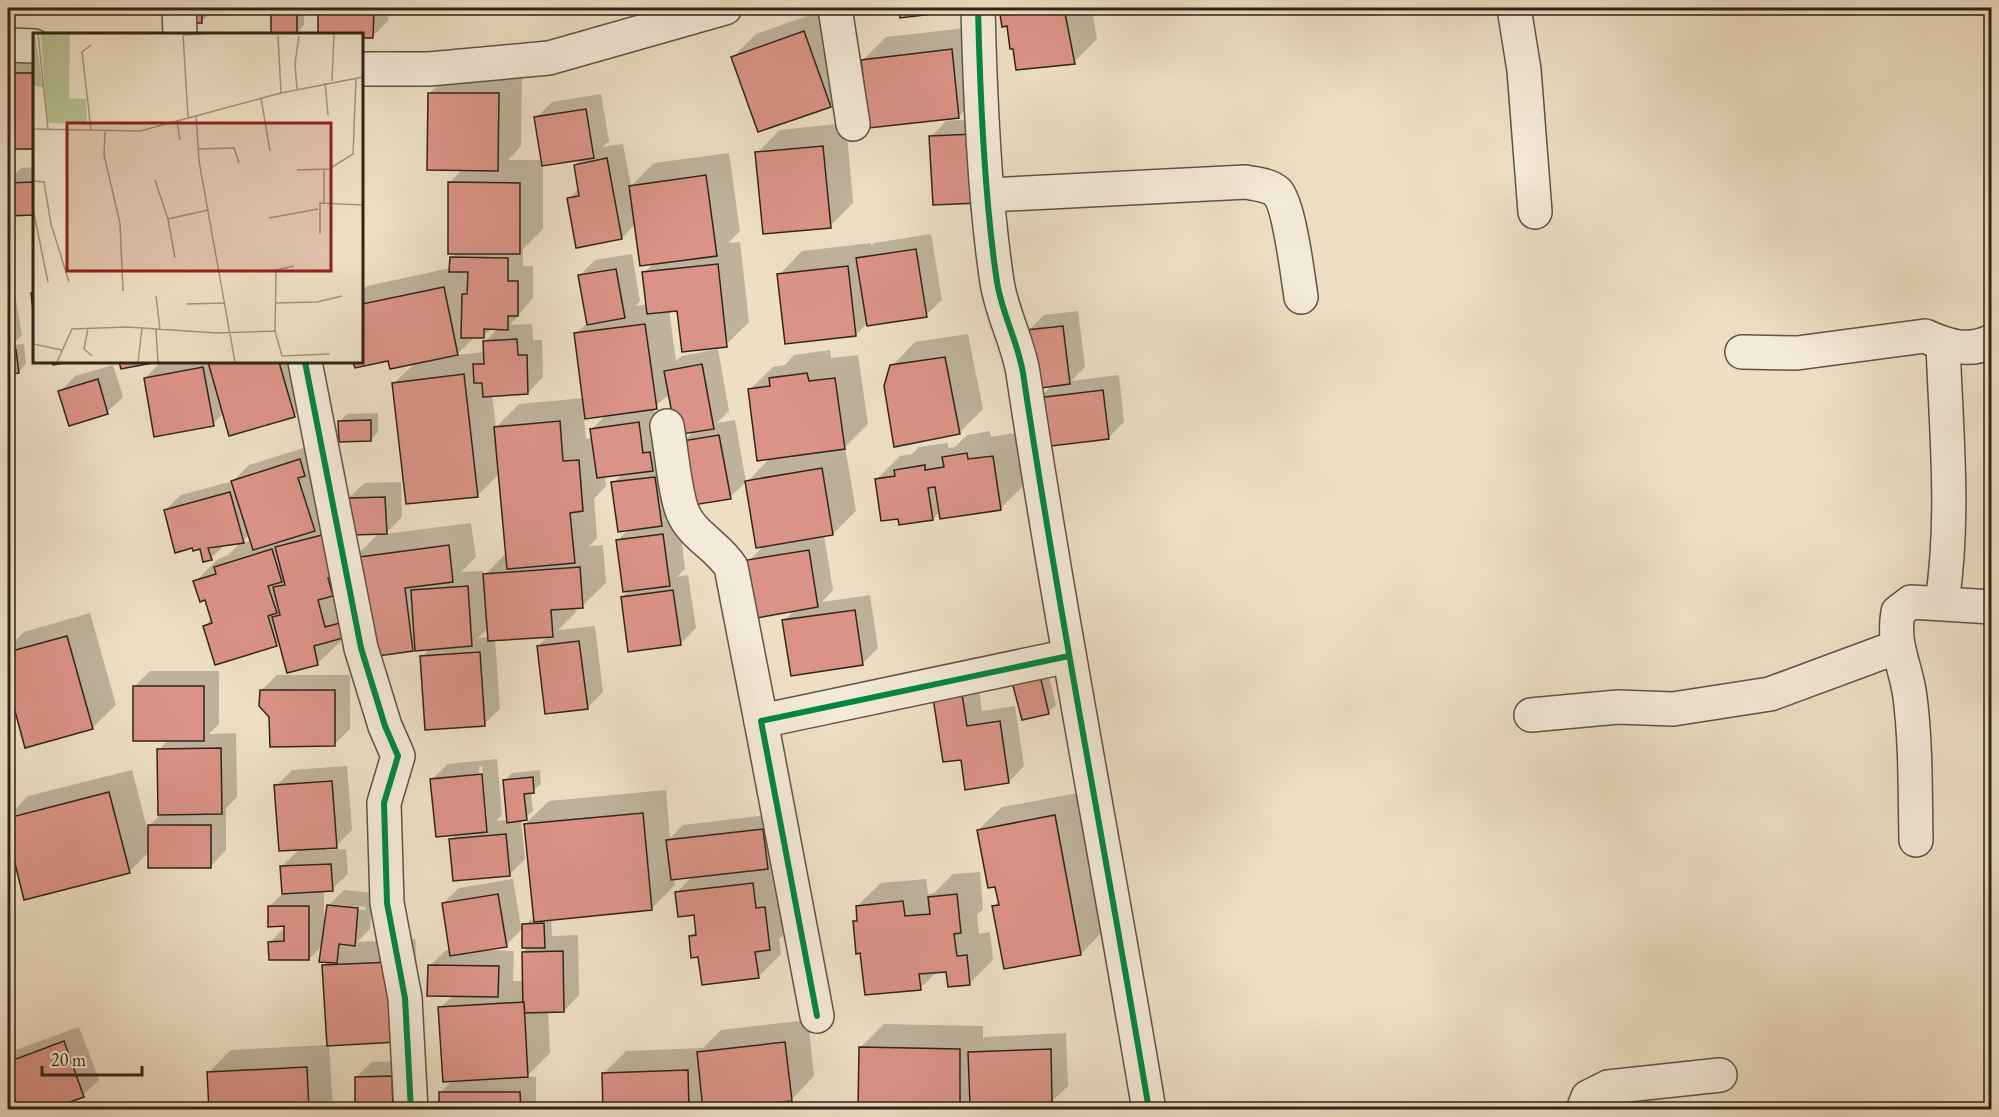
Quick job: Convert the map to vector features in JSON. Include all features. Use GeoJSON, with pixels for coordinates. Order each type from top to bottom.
{"type":"FeatureCollection","features":[{"type":"Feature","properties":{"kind":"street"},"geometry":{"type":"LineString","coordinates":[[179,8],[180,33]]}},
{"type":"Feature","properties":{"kind":"street"},"geometry":{"type":"LineString","coordinates":[[363,69],[429,69],[549,58],[725,8]]}},
{"type":"Feature","properties":{"kind":"street"},"geometry":{"type":"LineString","coordinates":[[835,8],[854,124]]}},
{"type":"Feature","properties":{"kind":"street"},"geometry":{"type":"LineString","coordinates":[[978,8],[989,195],[997,281],[1003,314],[1021,359],[1049,545],[1149,1110]]}},
{"type":"Feature","properties":{"kind":"street"},"geometry":{"type":"LineString","coordinates":[[1514,8],[1524,70],[1535,212]]}},
{"type":"Feature","properties":{"kind":"street"},"geometry":{"type":"LineString","coordinates":[[8,45],[33,46]]}},
{"type":"Feature","properties":{"kind":"street"},"geometry":{"type":"LineString","coordinates":[[989,195],[1246,182],[1267,187],[1278,192],[1285,208],[1301,297]]}},
{"type":"Feature","properties":{"kind":"street"},"geometry":{"type":"LineString","coordinates":[[1742,352],[1797,353],[1925,336],[1943,344],[1964,348],[1992,341]]}},
{"type":"Feature","properties":{"kind":"street"},"geometry":{"type":"LineString","coordinates":[[1942,602],[1950,544],[1943,344]]}},
{"type":"Feature","properties":{"kind":"street"},"geometry":{"type":"LineString","coordinates":[[305,363],[361,648],[382,717],[398,756],[384,803],[387,903],[405,998],[411,1110]]}},
{"type":"Feature","properties":{"kind":"street"},"geometry":{"type":"LineString","coordinates":[[667,426],[682,512],[706,543],[723,554],[731,567],[817,1016]]}},
{"type":"Feature","properties":{"kind":"street"},"geometry":{"type":"LineString","coordinates":[[1916,840],[1916,747],[1910,695],[1894,631],[1898,612],[1911,602],[1942,602],[1992,607]]}},
{"type":"Feature","properties":{"kind":"street"},"geometry":{"type":"LineString","coordinates":[[1531,715],[1618,707],[1673,709],[1770,694],[1897,647]]}},
{"type":"Feature","properties":{"kind":"street"},"geometry":{"type":"LineString","coordinates":[[761,721],[1069,656]]}},
{"type":"Feature","properties":{"kind":"street"},"geometry":{"type":"LineString","coordinates":[[1583,1110],[1588,1097],[1608,1087],[1720,1075]]}},
{"type":"Feature","properties":{"kind":"building"},"geometry":{"type":"Polygon","coordinates":[[[318,8],[374,8],[373,38],[363,38],[363,33],[318,33],[318,8]]]}},
{"type":"Feature","properties":{"kind":"building"},"geometry":{"type":"Polygon","coordinates":[[[559,8],[584,8],[585,11],[560,14],[559,8]]]}},
{"type":"Feature","properties":{"kind":"building"},"geometry":{"type":"Polygon","coordinates":[[[899,8],[957,8],[957,11],[900,18],[899,8]]]}},
{"type":"Feature","properties":{"kind":"building"},"geometry":{"type":"Polygon","coordinates":[[[999,8],[1064,8],[1075,64],[1016,70],[1007,26],[1002,27],[999,8]]]}},
{"type":"Feature","properties":{"kind":"building"},"geometry":{"type":"Polygon","coordinates":[[[186,13],[202,13],[202,23],[186,23],[186,13]]]}},
{"type":"Feature","properties":{"kind":"building"},"geometry":{"type":"Polygon","coordinates":[[[271,14],[297,14],[297,33],[271,33],[271,14]]]}},
{"type":"Feature","properties":{"kind":"building"},"geometry":{"type":"Polygon","coordinates":[[[804,31],[831,107],[758,132],[731,57],[804,31]]]}},
{"type":"Feature","properties":{"kind":"building"},"geometry":{"type":"Polygon","coordinates":[[[952,49],[959,118],[869,128],[861,60],[952,49]]]}},
{"type":"Feature","properties":{"kind":"building"},"geometry":{"type":"Polygon","coordinates":[[[8,73],[33,73],[33,149],[8,149],[8,73]]]}},
{"type":"Feature","properties":{"kind":"building"},"geometry":{"type":"Polygon","coordinates":[[[428,93],[499,93],[498,171],[427,170],[428,93]]]}},
{"type":"Feature","properties":{"kind":"building"},"geometry":{"type":"Polygon","coordinates":[[[586,109],[594,158],[542,166],[534,117],[586,109]]]}},
{"type":"Feature","properties":{"kind":"building"},"geometry":{"type":"Polygon","coordinates":[[[975,134],[979,203],[933,205],[929,136],[975,134]]]}},
{"type":"Feature","properties":{"kind":"building"},"geometry":{"type":"Polygon","coordinates":[[[823,146],[831,228],[763,234],[755,152],[823,146]]]}},
{"type":"Feature","properties":{"kind":"building"},"geometry":{"type":"Polygon","coordinates":[[[607,158],[622,239],[576,248],[567,198],[579,196],[574,165],[607,158]]]}},
{"type":"Feature","properties":{"kind":"building"},"geometry":{"type":"Polygon","coordinates":[[[706,175],[717,256],[640,266],[629,186],[706,175]]]}},
{"type":"Feature","properties":{"kind":"building"},"geometry":{"type":"Polygon","coordinates":[[[33,182],[33,215],[8,216],[8,183],[33,182]]]}},
{"type":"Feature","properties":{"kind":"building"},"geometry":{"type":"Polygon","coordinates":[[[448,182],[520,183],[520,254],[448,254],[448,182]]]}},
{"type":"Feature","properties":{"kind":"building"},"geometry":{"type":"Polygon","coordinates":[[[916,249],[927,317],[867,326],[856,258],[916,249]]]}},
{"type":"Feature","properties":{"kind":"building"},"geometry":{"type":"Polygon","coordinates":[[[450,257],[508,258],[508,281],[518,281],[518,316],[508,316],[508,330],[484,329],[484,338],[461,338],[462,294],[467,294],[468,272],[449,272],[450,257]]]}},
{"type":"Feature","properties":{"kind":"building"},"geometry":{"type":"Polygon","coordinates":[[[718,264],[727,347],[682,352],[677,311],[647,314],[642,272],[718,264]]]}},
{"type":"Feature","properties":{"kind":"building"},"geometry":{"type":"Polygon","coordinates":[[[848,266],[856,336],[785,344],[777,274],[848,266]]]}},
{"type":"Feature","properties":{"kind":"building"},"geometry":{"type":"Polygon","coordinates":[[[616,269],[625,318],[587,325],[578,275],[616,269]]]}},
{"type":"Feature","properties":{"kind":"building"},"geometry":{"type":"Polygon","coordinates":[[[444,287],[458,355],[390,369],[388,361],[355,368],[353,363],[363,363],[363,304],[444,287]]]}},
{"type":"Feature","properties":{"kind":"building"},"geometry":{"type":"Polygon","coordinates":[[[8,301],[15,344],[8,346],[8,301]]]}},
{"type":"Feature","properties":{"kind":"building"},"geometry":{"type":"Polygon","coordinates":[[[645,324],[657,409],[585,419],[574,333],[645,324]]]}},
{"type":"Feature","properties":{"kind":"building"},"geometry":{"type":"Polygon","coordinates":[[[1063,326],[1070,384],[1033,389],[1026,330],[1063,326]]]}},
{"type":"Feature","properties":{"kind":"building"},"geometry":{"type":"Polygon","coordinates":[[[517,339],[518,355],[527,355],[528,394],[483,397],[482,383],[474,383],[473,364],[484,364],[483,341],[517,339]]]}},
{"type":"Feature","properties":{"kind":"building"},"geometry":{"type":"Polygon","coordinates":[[[16,350],[19,373],[8,374],[8,352],[16,350]]]}},
{"type":"Feature","properties":{"kind":"building"},"geometry":{"type":"Polygon","coordinates":[[[945,357],[960,434],[894,447],[884,386],[890,365],[945,357]]]}},
{"type":"Feature","properties":{"kind":"building"},"geometry":{"type":"Polygon","coordinates":[[[119,363],[153,363],[121,369],[119,363]]]}},
{"type":"Feature","properties":{"kind":"building"},"geometry":{"type":"Polygon","coordinates":[[[208,363],[279,363],[295,417],[229,436],[208,363]]]}},
{"type":"Feature","properties":{"kind":"building"},"geometry":{"type":"Polygon","coordinates":[[[702,364],[714,429],[676,435],[664,371],[702,364]]]}},
{"type":"Feature","properties":{"kind":"building"},"geometry":{"type":"Polygon","coordinates":[[[203,367],[214,426],[154,437],[144,378],[203,367]]]}},
{"type":"Feature","properties":{"kind":"building"},"geometry":{"type":"Polygon","coordinates":[[[807,373],[809,381],[835,378],[845,449],[757,461],[748,389],[770,386],[769,378],[807,373]]]}},
{"type":"Feature","properties":{"kind":"building"},"geometry":{"type":"Polygon","coordinates":[[[464,374],[478,497],[406,504],[392,383],[464,374]]]}},
{"type":"Feature","properties":{"kind":"building"},"geometry":{"type":"Polygon","coordinates":[[[98,379],[108,414],[69,426],[58,391],[98,379]]]}},
{"type":"Feature","properties":{"kind":"building"},"geometry":{"type":"Polygon","coordinates":[[[1103,390],[1109,439],[1043,447],[1037,398],[1103,390]]]}},
{"type":"Feature","properties":{"kind":"building"},"geometry":{"type":"Polygon","coordinates":[[[371,420],[371,441],[339,442],[338,421],[371,420]]]}},
{"type":"Feature","properties":{"kind":"building"},"geometry":{"type":"Polygon","coordinates":[[[560,421],[563,461],[579,460],[583,511],[570,513],[575,563],[507,569],[494,427],[560,421]]]}},
{"type":"Feature","properties":{"kind":"building"},"geometry":{"type":"Polygon","coordinates":[[[639,422],[643,453],[650,452],[653,471],[597,478],[590,429],[639,422]]]}},
{"type":"Feature","properties":{"kind":"building"},"geometry":{"type":"Polygon","coordinates":[[[719,435],[731,499],[693,505],[682,441],[719,435]]]}},
{"type":"Feature","properties":{"kind":"building"},"geometry":{"type":"Polygon","coordinates":[[[967,453],[968,459],[993,456],[1001,510],[940,519],[935,487],[928,488],[933,520],[899,525],[898,519],[881,521],[875,479],[895,476],[894,470],[925,465],[925,470],[944,467],[942,457],[967,453]]]}},
{"type":"Feature","properties":{"kind":"building"},"geometry":{"type":"Polygon","coordinates":[[[300,459],[305,476],[298,478],[315,531],[253,550],[231,481],[300,459]]]}},
{"type":"Feature","properties":{"kind":"building"},"geometry":{"type":"Polygon","coordinates":[[[822,468],[833,535],[756,548],[745,481],[822,468]]]}},
{"type":"Feature","properties":{"kind":"building"},"geometry":{"type":"Polygon","coordinates":[[[655,477],[662,526],[618,532],[611,482],[655,477]]]}},
{"type":"Feature","properties":{"kind":"building"},"geometry":{"type":"Polygon","coordinates":[[[230,492],[244,543],[208,548],[212,560],[203,562],[200,549],[193,551],[192,548],[175,553],[164,510],[230,492]]]}},
{"type":"Feature","properties":{"kind":"building"},"geometry":{"type":"Polygon","coordinates":[[[385,497],[387,534],[350,535],[348,498],[385,497]]]}},
{"type":"Feature","properties":{"kind":"building"},"geometry":{"type":"Polygon","coordinates":[[[326,534],[336,576],[328,578],[333,596],[318,600],[325,627],[340,623],[343,638],[314,646],[318,665],[287,673],[272,617],[280,615],[273,587],[285,585],[275,547],[326,534]]]}},
{"type":"Feature","properties":{"kind":"building"},"geometry":{"type":"Polygon","coordinates":[[[663,534],[670,586],[623,592],[616,540],[663,534]]]}},
{"type":"Feature","properties":{"kind":"building"},"geometry":{"type":"Polygon","coordinates":[[[449,545],[453,582],[405,588],[413,651],[371,657],[352,558],[449,545]]]}},
{"type":"Feature","properties":{"kind":"building"},"geometry":{"type":"Polygon","coordinates":[[[272,549],[282,582],[268,586],[277,613],[268,616],[277,646],[215,665],[203,626],[212,623],[205,600],[200,602],[193,581],[216,574],[214,567],[272,549]]]}},
{"type":"Feature","properties":{"kind":"building"},"geometry":{"type":"Polygon","coordinates":[[[809,550],[818,607],[757,618],[747,560],[809,550]]]}},
{"type":"Feature","properties":{"kind":"building"},"geometry":{"type":"Polygon","coordinates":[[[580,567],[583,608],[551,610],[553,637],[488,641],[483,574],[580,567]]]}},
{"type":"Feature","properties":{"kind":"building"},"geometry":{"type":"Polygon","coordinates":[[[468,586],[472,646],[415,651],[411,590],[468,586]]]}},
{"type":"Feature","properties":{"kind":"building"},"geometry":{"type":"Polygon","coordinates":[[[673,590],[681,645],[628,652],[621,597],[673,590]]]}},
{"type":"Feature","properties":{"kind":"building"},"geometry":{"type":"Polygon","coordinates":[[[855,610],[863,665],[791,676],[782,620],[855,610]]]}},
{"type":"Feature","properties":{"kind":"building"},"geometry":{"type":"Polygon","coordinates":[[[67,636],[93,729],[25,748],[8,685],[8,652],[67,636]]]}},
{"type":"Feature","properties":{"kind":"building"},"geometry":{"type":"Polygon","coordinates":[[[579,641],[588,709],[545,714],[537,646],[579,641]]]}},
{"type":"Feature","properties":{"kind":"building"},"geometry":{"type":"Polygon","coordinates":[[[480,652],[485,726],[425,730],[420,656],[480,652]]]}},
{"type":"Feature","properties":{"kind":"building"},"geometry":{"type":"Polygon","coordinates":[[[1039,671],[1049,714],[1022,720],[1011,678],[1039,671]]]}},
{"type":"Feature","properties":{"kind":"building"},"geometry":{"type":"Polygon","coordinates":[[[133,686],[204,686],[204,741],[133,741],[133,686]]]}},
{"type":"Feature","properties":{"kind":"building"},"geometry":{"type":"Polygon","coordinates":[[[260,690],[335,690],[335,746],[270,747],[269,717],[259,706],[260,690]]]}},
{"type":"Feature","properties":{"kind":"building"},"geometry":{"type":"Polygon","coordinates":[[[962,694],[967,726],[1000,721],[1009,783],[965,790],[961,760],[943,762],[933,698],[962,694]]]}},
{"type":"Feature","properties":{"kind":"building"},"geometry":{"type":"Polygon","coordinates":[[[221,748],[222,814],[158,815],[157,749],[221,748]]]}},
{"type":"Feature","properties":{"kind":"building"},"geometry":{"type":"Polygon","coordinates":[[[482,774],[487,832],[436,837],[430,779],[482,774]]]}},
{"type":"Feature","properties":{"kind":"building"},"geometry":{"type":"Polygon","coordinates":[[[533,777],[534,793],[524,794],[527,820],[507,823],[503,780],[533,777]]]}},
{"type":"Feature","properties":{"kind":"building"},"geometry":{"type":"Polygon","coordinates":[[[332,781],[337,848],[279,851],[274,785],[332,781]]]}},
{"type":"Feature","properties":{"kind":"building"},"geometry":{"type":"Polygon","coordinates":[[[109,792],[130,873],[24,900],[8,835],[8,818],[109,792]]]}},
{"type":"Feature","properties":{"kind":"building"},"geometry":{"type":"Polygon","coordinates":[[[643,813],[652,910],[534,922],[524,824],[643,813]]]}},
{"type":"Feature","properties":{"kind":"building"},"geometry":{"type":"Polygon","coordinates":[[[1055,815],[1081,955],[1004,969],[992,906],[999,905],[995,887],[988,888],[977,830],[1055,815]]]}},
{"type":"Feature","properties":{"kind":"building"},"geometry":{"type":"Polygon","coordinates":[[[148,825],[211,825],[211,868],[148,868],[148,825]]]}},
{"type":"Feature","properties":{"kind":"building"},"geometry":{"type":"Polygon","coordinates":[[[763,829],[768,869],[671,880],[666,840],[763,829]]]}},
{"type":"Feature","properties":{"kind":"building"},"geometry":{"type":"Polygon","coordinates":[[[506,834],[510,876],[453,881],[449,839],[506,834]]]}},
{"type":"Feature","properties":{"kind":"building"},"geometry":{"type":"Polygon","coordinates":[[[331,864],[333,891],[282,894],[280,866],[331,864]]]}},
{"type":"Feature","properties":{"kind":"building"},"geometry":{"type":"Polygon","coordinates":[[[753,883],[756,908],[765,907],[770,950],[755,952],[759,978],[702,985],[698,957],[691,958],[689,936],[696,935],[694,915],[678,917],[675,892],[753,883]]]}},
{"type":"Feature","properties":{"kind":"building"},"geometry":{"type":"Polygon","coordinates":[[[498,894],[507,947],[450,956],[442,903],[498,894]]]}},
{"type":"Feature","properties":{"kind":"building"},"geometry":{"type":"Polygon","coordinates":[[[957,894],[961,933],[954,934],[957,956],[967,955],[970,985],[948,987],[946,972],[919,974],[921,990],[865,995],[860,953],[856,954],[853,921],[857,921],[856,906],[903,901],[905,916],[930,914],[928,897],[957,894]]]}},
{"type":"Feature","properties":{"kind":"building"},"geometry":{"type":"Polygon","coordinates":[[[327,905],[358,908],[355,946],[339,944],[337,963],[319,962],[327,905]]]}},
{"type":"Feature","properties":{"kind":"building"},"geometry":{"type":"Polygon","coordinates":[[[268,906],[309,906],[309,960],[269,960],[268,942],[284,941],[284,926],[268,927],[268,906]]]}},
{"type":"Feature","properties":{"kind":"building"},"geometry":{"type":"Polygon","coordinates":[[[544,923],[545,948],[522,948],[522,924],[544,923]]]}},
{"type":"Feature","properties":{"kind":"building"},"geometry":{"type":"Polygon","coordinates":[[[563,951],[564,1012],[523,1013],[522,952],[563,951]]]}},
{"type":"Feature","properties":{"kind":"building"},"geometry":{"type":"Polygon","coordinates":[[[392,962],[398,1042],[327,1046],[322,965],[392,962]]]}},
{"type":"Feature","properties":{"kind":"building"},"geometry":{"type":"Polygon","coordinates":[[[428,965],[499,966],[498,997],[427,996],[428,965]]]}},
{"type":"Feature","properties":{"kind":"building"},"geometry":{"type":"Polygon","coordinates":[[[524,1002],[528,1077],[443,1082],[438,1007],[524,1002]]]}},
{"type":"Feature","properties":{"kind":"building"},"geometry":{"type":"Polygon","coordinates":[[[64,1041],[84,1097],[48,1110],[11,1110],[8,1099],[8,1062],[64,1041]]]}},
{"type":"Feature","properties":{"kind":"building"},"geometry":{"type":"Polygon","coordinates":[[[785,1042],[792,1101],[703,1110],[697,1052],[785,1042]]]}},
{"type":"Feature","properties":{"kind":"building"},"geometry":{"type":"Polygon","coordinates":[[[859,1047],[960,1049],[960,1110],[858,1110],[859,1047]]]}},
{"type":"Feature","properties":{"kind":"building"},"geometry":{"type":"Polygon","coordinates":[[[1051,1049],[1052,1103],[970,1106],[968,1052],[1051,1049]]]}},
{"type":"Feature","properties":{"kind":"building"},"geometry":{"type":"Polygon","coordinates":[[[307,1067],[309,1110],[209,1110],[207,1072],[307,1067]]]}},
{"type":"Feature","properties":{"kind":"building"},"geometry":{"type":"Polygon","coordinates":[[[688,1070],[689,1110],[603,1110],[602,1073],[688,1070]]]}},
{"type":"Feature","properties":{"kind":"building"},"geometry":{"type":"Polygon","coordinates":[[[392,1076],[393,1110],[355,1110],[355,1077],[392,1076]]]}},
{"type":"Feature","properties":{"kind":"building"},"geometry":{"type":"Polygon","coordinates":[[[439,1092],[520,1092],[521,1110],[439,1110],[439,1092]]]}},
{"type":"Feature","properties":{"kind":"cycle path"},"geometry":{"type":"LineString","coordinates":[[978,8],[981,110],[997,282],[1023,373],[1149,1110]]}},
{"type":"Feature","properties":{"kind":"cycle path"},"geometry":{"type":"LineString","coordinates":[[305,363],[361,648],[385,726],[398,756],[384,803],[387,903],[405,998],[411,1110]]}},
{"type":"Feature","properties":{"kind":"cycle path"},"geometry":{"type":"LineString","coordinates":[[817,1016],[761,721],[1069,656]]}}]}
